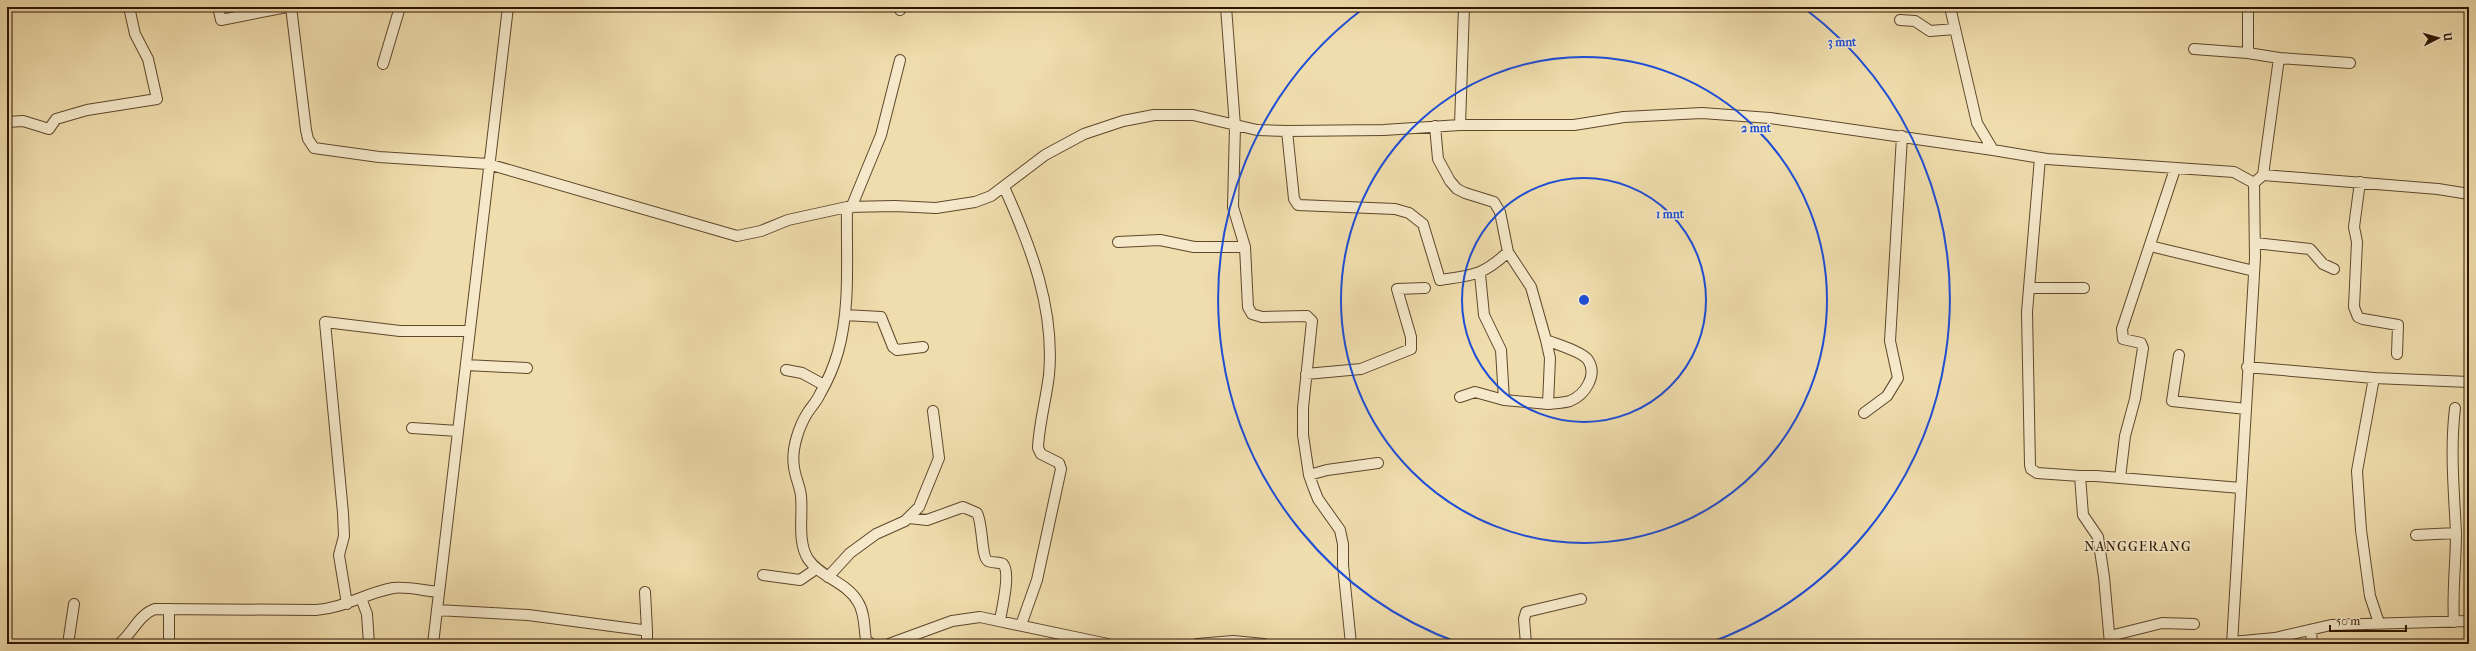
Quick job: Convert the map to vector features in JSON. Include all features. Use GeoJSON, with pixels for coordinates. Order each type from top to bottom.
{"type":"FeatureCollection","features":[{"type":"Feature","properties":{"kind":"street"},"geometry":{"type":"LineString","coordinates":[[7,122],[23,121],[49,129],[56,119],[87,110],[157,99],[148,59],[135,34],[129,7]]}},
{"type":"Feature","properties":{"kind":"street"},"geometry":{"type":"LineString","coordinates":[[218,7],[222,20],[287,7]]}},
{"type":"Feature","properties":{"kind":"street"},"geometry":{"type":"LineString","coordinates":[[291,7],[306,130],[311,146],[326,151],[379,157],[488,164],[737,236],[761,231],[788,220],[849,208],[955,206],[986,198],[1004,187],[1045,155],[1084,134],[1123,121],[1154,115],[1193,115],[1257,130],[1287,131],[1384,130],[1460,125],[1574,125],[1624,116],[1702,113],[1747,115],[1902,136],[2040,158],[2234,172],[2254,183]]}},
{"type":"Feature","properties":{"kind":"street"},"geometry":{"type":"LineString","coordinates":[[383,64],[400,7]]}},
{"type":"Feature","properties":{"kind":"street"},"geometry":{"type":"LineString","coordinates":[[433,644],[488,164],[508,7]]}},
{"type":"Feature","properties":{"kind":"street"},"geometry":{"type":"LineString","coordinates":[[1226,7],[1235,126],[1233,207],[1245,247],[1249,311],[1262,317],[1307,316],[1311,318],[1313,324],[1306,374],[1302,422],[1309,475],[1318,499],[1340,530],[1343,544],[1343,565],[1351,644]]}},
{"type":"Feature","properties":{"kind":"street"},"geometry":{"type":"LineString","coordinates":[[1460,125],[1464,7]]}},
{"type":"Feature","properties":{"kind":"street"},"geometry":{"type":"LineString","coordinates":[[1950,7],[1977,123],[1993,150]]}},
{"type":"Feature","properties":{"kind":"street"},"geometry":{"type":"LineString","coordinates":[[2248,7],[2248,53]]}},
{"type":"Feature","properties":{"kind":"street"},"geometry":{"type":"LineString","coordinates":[[1900,20],[1915,21],[1930,31],[1955,29]]}},
{"type":"Feature","properties":{"kind":"street"},"geometry":{"type":"LineString","coordinates":[[2194,49],[2248,53],[2279,58],[2350,62]]}},
{"type":"Feature","properties":{"kind":"street"},"geometry":{"type":"LineString","coordinates":[[2279,58],[2263,175],[2254,183],[2254,271],[2247,367],[2246,409],[2232,643],[2257,641],[2311,631],[2331,625],[2469,621]]}},
{"type":"Feature","properties":{"kind":"street"},"geometry":{"type":"LineString","coordinates":[[865,643],[863,614],[858,601],[846,588],[816,569],[804,549],[800,516],[801,496],[793,465],[794,452],[801,428],[824,385],[838,353],[845,315],[849,208],[881,135],[900,60]]}},
{"type":"Feature","properties":{"kind":"street"},"geometry":{"type":"LineString","coordinates":[[1435,126],[1438,159],[1450,181],[1465,193],[1494,202],[1500,212],[1508,252],[1531,287],[1550,358],[1548,404]]}},
{"type":"Feature","properties":{"kind":"street"},"geometry":{"type":"LineString","coordinates":[[1287,131],[1294,199],[1298,205],[1395,208],[1410,213],[1423,224],[1440,280],[1480,274],[1493,266],[1508,252]]}},
{"type":"Feature","properties":{"kind":"street"},"geometry":{"type":"LineString","coordinates":[[1864,413],[1887,396],[1898,378],[1890,341],[1902,136]]}},
{"type":"Feature","properties":{"kind":"street"},"geometry":{"type":"LineString","coordinates":[[2040,158],[2027,312],[2031,469],[2037,473],[2241,488]]}},
{"type":"Feature","properties":{"kind":"street"},"geometry":{"type":"LineString","coordinates":[[2120,478],[2125,436],[2135,399],[2143,348],[2141,343],[2123,339],[2122,329],[2175,168]]}},
{"type":"Feature","properties":{"kind":"street"},"geometry":{"type":"LineString","coordinates":[[2263,175],[2438,189],[2469,194]]}},
{"type":"Feature","properties":{"kind":"street"},"geometry":{"type":"LineString","coordinates":[[2360,182],[2354,227],[2357,242],[2354,307],[2358,317],[2398,325],[2397,354]]}},
{"type":"Feature","properties":{"kind":"street"},"geometry":{"type":"LineString","coordinates":[[1004,187],[1028,239],[1039,278],[1050,331],[1049,375],[1038,448],[1042,454],[1059,463],[1061,469],[1036,580],[1021,625]]}},
{"type":"Feature","properties":{"kind":"street"},"geometry":{"type":"LineString","coordinates":[[1118,242],[1160,240],[1194,247],[1245,247]]}},
{"type":"Feature","properties":{"kind":"street"},"geometry":{"type":"LineString","coordinates":[[2255,243],[2310,249],[2323,264],[2334,269]]}},
{"type":"Feature","properties":{"kind":"street"},"geometry":{"type":"LineString","coordinates":[[2150,246],[2254,271]]}},
{"type":"Feature","properties":{"kind":"street"},"geometry":{"type":"LineString","coordinates":[[1480,274],[1484,315],[1501,350],[1504,400]]}},
{"type":"Feature","properties":{"kind":"street"},"geometry":{"type":"LineString","coordinates":[[1306,374],[1361,369],[1411,349],[1411,336],[1397,289],[1425,288]]}},
{"type":"Feature","properties":{"kind":"street"},"geometry":{"type":"LineString","coordinates":[[2029,288],[2084,288]]}},
{"type":"Feature","properties":{"kind":"street"},"geometry":{"type":"LineString","coordinates":[[845,315],[881,317],[893,347],[896,350],[923,347]]}},
{"type":"Feature","properties":{"kind":"street"},"geometry":{"type":"LineString","coordinates":[[347,604],[339,555],[344,539],[343,513],[326,322],[400,331],[470,331]]}},
{"type":"Feature","properties":{"kind":"street"},"geometry":{"type":"LineString","coordinates":[[1460,397],[1475,392],[1504,400],[1548,404],[1571,401],[1590,381],[1591,368],[1588,360],[1582,354],[1546,340]]}},
{"type":"Feature","properties":{"kind":"street"},"geometry":{"type":"LineString","coordinates":[[2179,355],[2172,399],[2174,402],[2246,409]]}},
{"type":"Feature","properties":{"kind":"street"},"geometry":{"type":"LineString","coordinates":[[466,365],[527,368]]}},
{"type":"Feature","properties":{"kind":"street"},"geometry":{"type":"LineString","coordinates":[[2247,367],[2374,378],[2469,382]]}},
{"type":"Feature","properties":{"kind":"street"},"geometry":{"type":"LineString","coordinates":[[786,370],[802,373],[824,385]]}},
{"type":"Feature","properties":{"kind":"street"},"geometry":{"type":"LineString","coordinates":[[2374,378],[2357,471],[2361,530],[2369,589],[2379,623]]}},
{"type":"Feature","properties":{"kind":"street"},"geometry":{"type":"LineString","coordinates":[[2454,408],[2452,437],[2452,481],[2456,533],[2454,622]]}},
{"type":"Feature","properties":{"kind":"street"},"geometry":{"type":"LineString","coordinates":[[828,577],[850,553],[876,534],[909,518],[919,507],[939,458],[933,411]]}},
{"type":"Feature","properties":{"kind":"street"},"geometry":{"type":"LineString","coordinates":[[412,428],[458,431]]}},
{"type":"Feature","properties":{"kind":"street"},"geometry":{"type":"LineString","coordinates":[[1309,475],[1334,469],[1378,463]]}},
{"type":"Feature","properties":{"kind":"street"},"geometry":{"type":"LineString","coordinates":[[2080,476],[2082,515],[2098,537],[2110,640],[2162,623],[2194,624]]}},
{"type":"Feature","properties":{"kind":"street"},"geometry":{"type":"LineString","coordinates":[[909,518],[927,520],[963,507],[976,513],[983,536],[984,557],[988,561],[1003,564],[1006,567],[1006,588],[1000,620]]}},
{"type":"Feature","properties":{"kind":"street"},"geometry":{"type":"LineString","coordinates":[[2416,535],[2456,533]]}},
{"type":"Feature","properties":{"kind":"street"},"geometry":{"type":"LineString","coordinates":[[763,575],[800,580],[816,569]]}},
{"type":"Feature","properties":{"kind":"street"},"geometry":{"type":"LineString","coordinates":[[119,644],[149,611],[169,609],[316,610],[347,604],[361,598],[395,588],[439,592]]}},
{"type":"Feature","properties":{"kind":"street"},"geometry":{"type":"LineString","coordinates":[[645,592],[647,644]]}},
{"type":"Feature","properties":{"kind":"street"},"geometry":{"type":"LineString","coordinates":[[361,598],[367,614],[369,644]]}},
{"type":"Feature","properties":{"kind":"street"},"geometry":{"type":"LineString","coordinates":[[1526,644],[1524,619],[1526,612],[1581,599]]}},
{"type":"Feature","properties":{"kind":"street"},"geometry":{"type":"LineString","coordinates":[[68,644],[74,604]]}},
{"type":"Feature","properties":{"kind":"street"},"geometry":{"type":"LineString","coordinates":[[169,609],[169,644]]}},
{"type":"Feature","properties":{"kind":"street"},"geometry":{"type":"LineString","coordinates":[[437,610],[528,615],[647,632]]}},
{"type":"Feature","properties":{"kind":"street"},"geometry":{"type":"LineString","coordinates":[[890,644],[965,618],[980,617],[1000,620],[1093,643],[1108,644]]}},
{"type":"Feature","properties":{"kind":"street"},"geometry":{"type":"LineString","coordinates":[[2311,631],[2312,644]]}},
{"type":"Feature","properties":{"kind":"street"},"geometry":{"type":"LineString","coordinates":[[1197,644],[1233,641],[1264,644]]}},
{"type":"Feature","properties":{"kind":"district","name":"NANGGERANG"},"geometry":{"type":"Point","coordinates":[2138,546]}}]}
